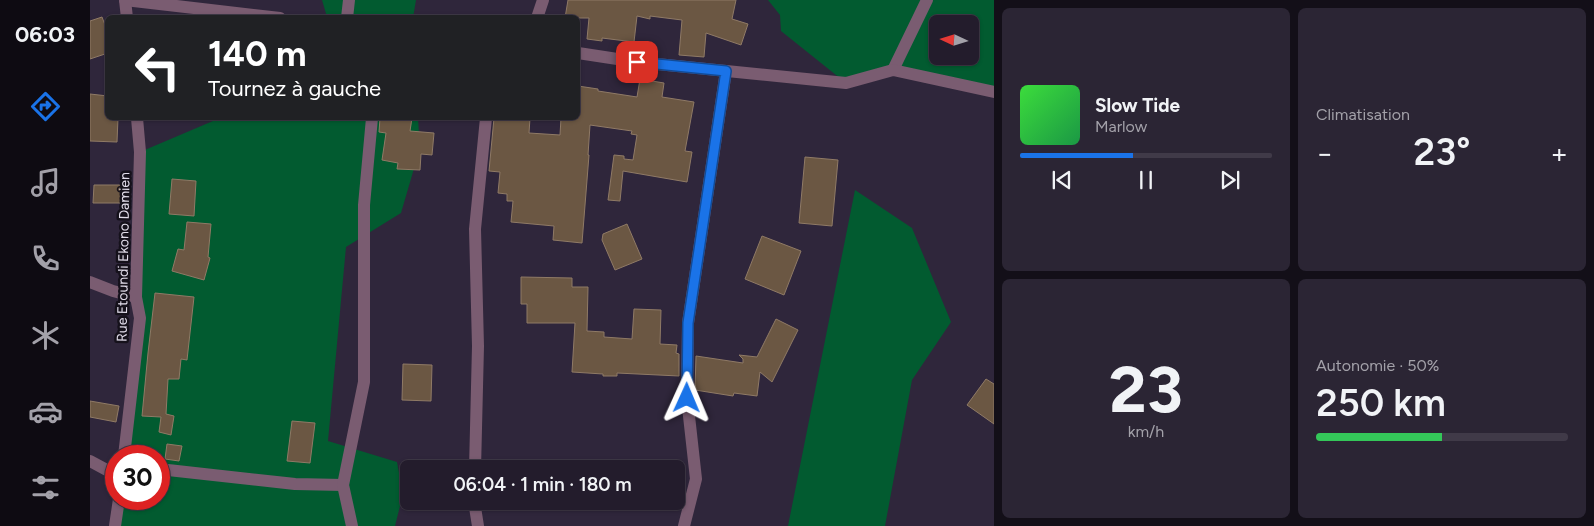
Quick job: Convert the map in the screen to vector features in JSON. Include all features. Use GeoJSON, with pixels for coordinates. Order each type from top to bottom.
{"type":"FeatureCollection","features":[{"type":"Feature","properties":{"kind":"street"},"geometry":{"type":"LineString","coordinates":[[127,15],[125,0],[254,15]]}},
{"type":"Feature","properties":{"kind":"street"},"geometry":{"type":"LineString","coordinates":[[347,15],[349,0]]}},
{"type":"Feature","properties":{"kind":"street"},"geometry":{"type":"LineString","coordinates":[[538,15],[543,0]]}},
{"type":"Feature","properties":{"kind":"street"},"geometry":{"type":"LineString","coordinates":[[893,70],[926,0]]}},
{"type":"Feature","properties":{"kind":"street"},"geometry":{"type":"LineString","coordinates":[[580,53],[637,62],[846,83],[893,70],[994,92]]}},
{"type":"Feature","properties":{"kind":"street"},"geometry":{"type":"LineString","coordinates":[[684,526],[696,479],[687,398],[688,323],[726,71]]}},
{"type":"Feature","properties":{"kind":"street","name":"Rue Etoundi Ekono Damien"},"geometry":{"type":"LineString","coordinates":[[125,445],[140,318],[136,297],[140,152],[137,120]]}},
{"type":"Feature","properties":{"kind":"street"},"geometry":{"type":"LineString","coordinates":[[352,526],[343,485],[364,382],[364,205],[372,120]]}},
{"type":"Feature","properties":{"kind":"street"},"geometry":{"type":"LineString","coordinates":[[475,460],[478,346],[475,229],[486,120]]}},
{"type":"Feature","properties":{"kind":"street"},"geometry":{"type":"LineString","coordinates":[[90,282],[112,291],[136,297]]}},
{"type":"Feature","properties":{"kind":"street"},"geometry":{"type":"LineString","coordinates":[[90,462],[105,470]]}},
{"type":"Feature","properties":{"kind":"street"},"geometry":{"type":"LineString","coordinates":[[170,470],[294,484],[343,485]]}},
{"type":"Feature","properties":{"kind":"street"},"geometry":{"type":"LineString","coordinates":[[115,526],[117,510]]}},
{"type":"Feature","properties":{"kind":"street"},"geometry":{"type":"LineString","coordinates":[[475,510],[478,526]]}},
{"type":"Feature","properties":{"kind":"green space"},"geometry":{"type":"Polygon","coordinates":[[[322,0],[416,0],[414,15],[326,15],[322,0]]]}},
{"type":"Feature","properties":{"kind":"green space"},"geometry":{"type":"Polygon","coordinates":[[[768,0],[994,0],[994,92],[893,70],[846,83],[781,31],[780,15],[768,0]]]}},
{"type":"Feature","properties":{"kind":"green space"},"geometry":{"type":"Polygon","coordinates":[[[215,120],[418,120],[420,148],[401,213],[346,247],[328,441],[397,462],[400,478],[400,506],[395,526],[115,526],[117,510],[170,510],[170,445],[125,445],[140,318],[140,152],[215,120]]]}},
{"type":"Feature","properties":{"kind":"green space"},"geometry":{"type":"Polygon","coordinates":[[[855,190],[912,228],[951,322],[912,380],[885,526],[788,526],[855,190]]]}},
{"type":"Feature","properties":{"kind":"building"},"geometry":{"type":"Polygon","coordinates":[[[568,0],[736,0],[732,19],[748,24],[741,45],[706,33],[704,57],[679,55],[682,20],[650,16],[650,19],[637,16],[634,42],[602,38],[602,41],[587,39],[589,18],[580,18],[580,15],[566,15],[568,0]]]}},
{"type":"Feature","properties":{"kind":"building"},"geometry":{"type":"Polygon","coordinates":[[[102,17],[105,25],[105,54],[90,59],[90,21],[102,17]]]}},
{"type":"Feature","properties":{"kind":"building"},"geometry":{"type":"Polygon","coordinates":[[[640,79],[664,83],[662,97],[694,102],[685,151],[692,152],[687,182],[623,171],[620,201],[608,200],[614,155],[624,156],[624,159],[633,160],[637,135],[631,134],[632,131],[590,125],[582,243],[553,240],[554,226],[511,222],[513,201],[507,201],[507,194],[498,193],[500,172],[489,171],[494,120],[530,120],[529,133],[560,135],[561,120],[580,120],[580,86],[637,97],[640,79]]]}},
{"type":"Feature","properties":{"kind":"building"},"geometry":{"type":"Polygon","coordinates":[[[90,94],[105,96],[105,120],[118,120],[117,142],[90,141],[90,94]]]}},
{"type":"Feature","properties":{"kind":"building"},"geometry":{"type":"Polygon","coordinates":[[[380,120],[412,120],[410,131],[434,133],[432,155],[421,154],[420,170],[397,169],[398,163],[382,160],[386,133],[379,132],[380,120]]]}},
{"type":"Feature","properties":{"kind":"building"},"geometry":{"type":"Polygon","coordinates":[[[805,157],[838,160],[832,226],[799,223],[805,157]]]}},
{"type":"Feature","properties":{"kind":"building"},"geometry":{"type":"Polygon","coordinates":[[[172,179],[196,181],[194,216],[169,214],[172,179]]]}},
{"type":"Feature","properties":{"kind":"building"},"geometry":{"type":"Polygon","coordinates":[[[94,185],[124,185],[123,203],[93,203],[94,185]]]}},
{"type":"Feature","properties":{"kind":"building"},"geometry":{"type":"Polygon","coordinates":[[[187,222],[211,224],[208,257],[210,258],[204,280],[172,271],[178,249],[184,250],[187,222]]]}},
{"type":"Feature","properties":{"kind":"building"},"geometry":{"type":"Polygon","coordinates":[[[627,224],[642,259],[615,270],[602,240],[603,234],[627,224]]]}},
{"type":"Feature","properties":{"kind":"building"},"geometry":{"type":"Polygon","coordinates":[[[762,236],[801,251],[784,295],[745,279],[762,236]]]}},
{"type":"Feature","properties":{"kind":"building"},"geometry":{"type":"Polygon","coordinates":[[[521,277],[572,278],[572,287],[588,287],[587,331],[604,332],[604,337],[632,339],[634,309],[661,310],[660,344],[677,345],[676,353],[679,354],[679,376],[617,373],[617,376],[603,376],[603,374],[572,372],[575,323],[527,323],[527,304],[521,304],[521,277]]]}},
{"type":"Feature","properties":{"kind":"building"},"geometry":{"type":"Polygon","coordinates":[[[155,293],[194,297],[187,360],[181,359],[179,379],[168,379],[166,414],[174,416],[171,435],[159,432],[161,417],[142,416],[155,293]]]}},
{"type":"Feature","properties":{"kind":"building"},"geometry":{"type":"Polygon","coordinates":[[[776,319],[798,330],[772,382],[760,372],[757,396],[734,393],[733,396],[695,390],[696,356],[743,363],[743,359],[739,355],[757,357],[776,319]]]}},
{"type":"Feature","properties":{"kind":"building"},"geometry":{"type":"Polygon","coordinates":[[[403,364],[432,365],[431,401],[402,400],[403,364]]]}},
{"type":"Feature","properties":{"kind":"building"},"geometry":{"type":"Polygon","coordinates":[[[986,379],[994,384],[994,424],[967,405],[986,379]]]}},
{"type":"Feature","properties":{"kind":"building"},"geometry":{"type":"Polygon","coordinates":[[[90,401],[119,406],[116,422],[90,417],[90,401]]]}},
{"type":"Feature","properties":{"kind":"building"},"geometry":{"type":"Polygon","coordinates":[[[292,421],[315,423],[310,463],[287,461],[292,421]]]}},
{"type":"Feature","properties":{"kind":"building"},"geometry":{"type":"Polygon","coordinates":[[[167,444],[182,446],[179,461],[170,460],[170,445],[167,444]]]}},
{"type":"Feature","properties":{"kind":"route"},"geometry":{"type":"LineString","coordinates":[[637,62],[726,71],[688,323],[687,398]]}}]}
